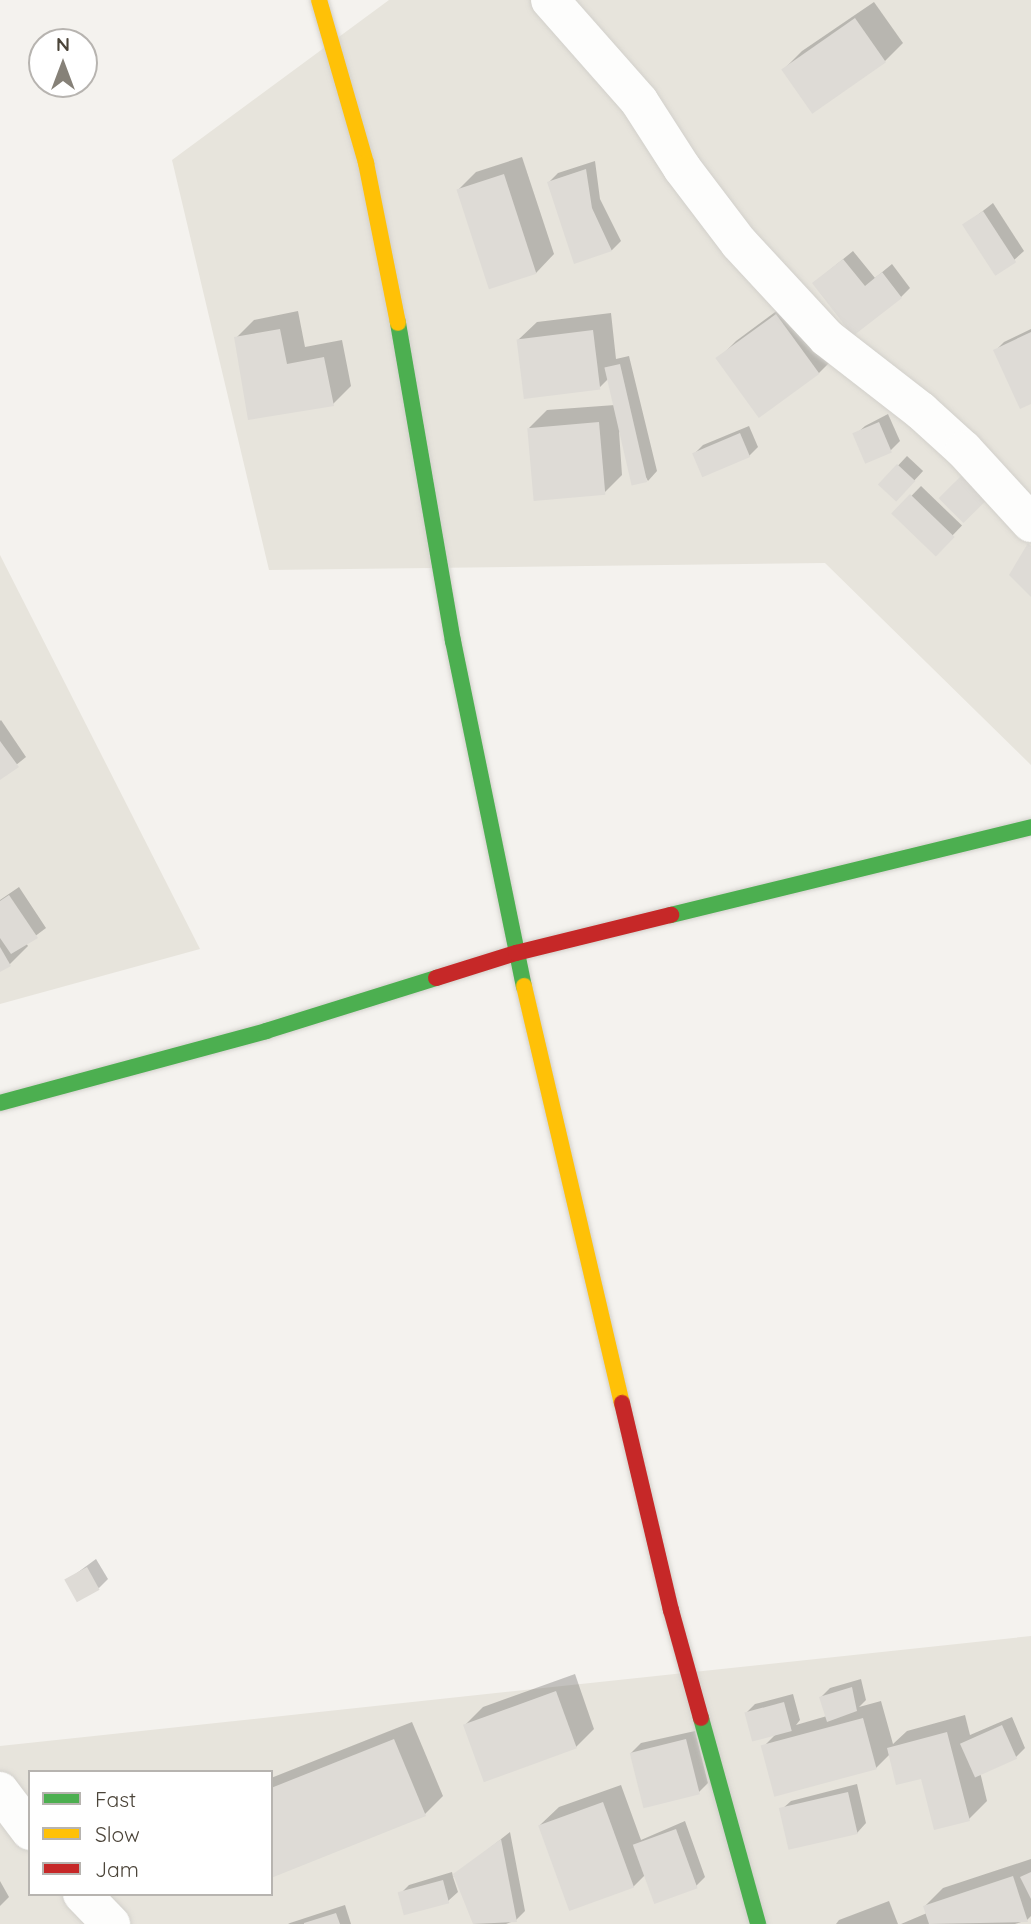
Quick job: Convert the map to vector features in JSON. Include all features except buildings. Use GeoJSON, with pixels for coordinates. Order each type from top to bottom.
{"type":"FeatureCollection","features":[{"type":"Feature","properties":{"kind":"street"},"geometry":{"type":"LineString","coordinates":[[319,0],[366,163],[401,336],[453,642],[516,953],[671,1610],[750,1922]]}},
{"type":"Feature","properties":{"kind":"street"},"geometry":{"type":"LineString","coordinates":[[550,0],[639,102],[682,168],[756,262],[827,338],[921,411],[964,450],[1031,523]]}},
{"type":"Feature","properties":{"kind":"street"},"geometry":{"type":"LineString","coordinates":[[0,1103],[266,1031],[516,953],[1031,827]]}},
{"type":"Feature","properties":{"kind":"street"},"geometry":{"type":"LineString","coordinates":[[0,1791],[28,1828]]}},
{"type":"Feature","properties":{"kind":"street"},"geometry":{"type":"LineString","coordinates":[[84,1896],[111,1924]]}},
{"type":"Feature","properties":{"kind":"shaded area"},"geometry":{"type":"Polygon","coordinates":[[[389,0],[1031,0],[1031,765],[825,563],[269,570],[172,160],[389,0]]]}},
{"type":"Feature","properties":{"kind":"shaded area"},"geometry":{"type":"Polygon","coordinates":[[[0,555],[200,949],[0,1004],[0,555]]]}},
{"type":"Feature","properties":{"kind":"shaded area"},"geometry":{"type":"Polygon","coordinates":[[[1031,1636],[1031,1924],[0,1924],[0,1746],[1031,1636]]]}},
{"type":"Feature","properties":{"kind":"traffic: fast"},"geometry":{"type":"LineString","coordinates":[[398,323],[453,641],[524,986]]}},
{"type":"Feature","properties":{"kind":"traffic: fast"},"geometry":{"type":"LineString","coordinates":[[671,915],[1031,827]]}},
{"type":"Feature","properties":{"kind":"traffic: fast"},"geometry":{"type":"LineString","coordinates":[[0,1103],[266,1031],[436,978]]}},
{"type":"Feature","properties":{"kind":"traffic: fast"},"geometry":{"type":"LineString","coordinates":[[701,1718],[758,1924]]}},
{"type":"Feature","properties":{"kind":"traffic: slow"},"geometry":{"type":"LineString","coordinates":[[319,0],[366,163],[398,323]]}},
{"type":"Feature","properties":{"kind":"traffic: slow"},"geometry":{"type":"LineString","coordinates":[[524,986],[622,1403]]}},
{"type":"Feature","properties":{"kind":"traffic: jam"},"geometry":{"type":"LineString","coordinates":[[436,978],[516,953],[671,915]]}},
{"type":"Feature","properties":{"kind":"traffic: jam"},"geometry":{"type":"LineString","coordinates":[[622,1403],[671,1610],[701,1718]]}}]}
